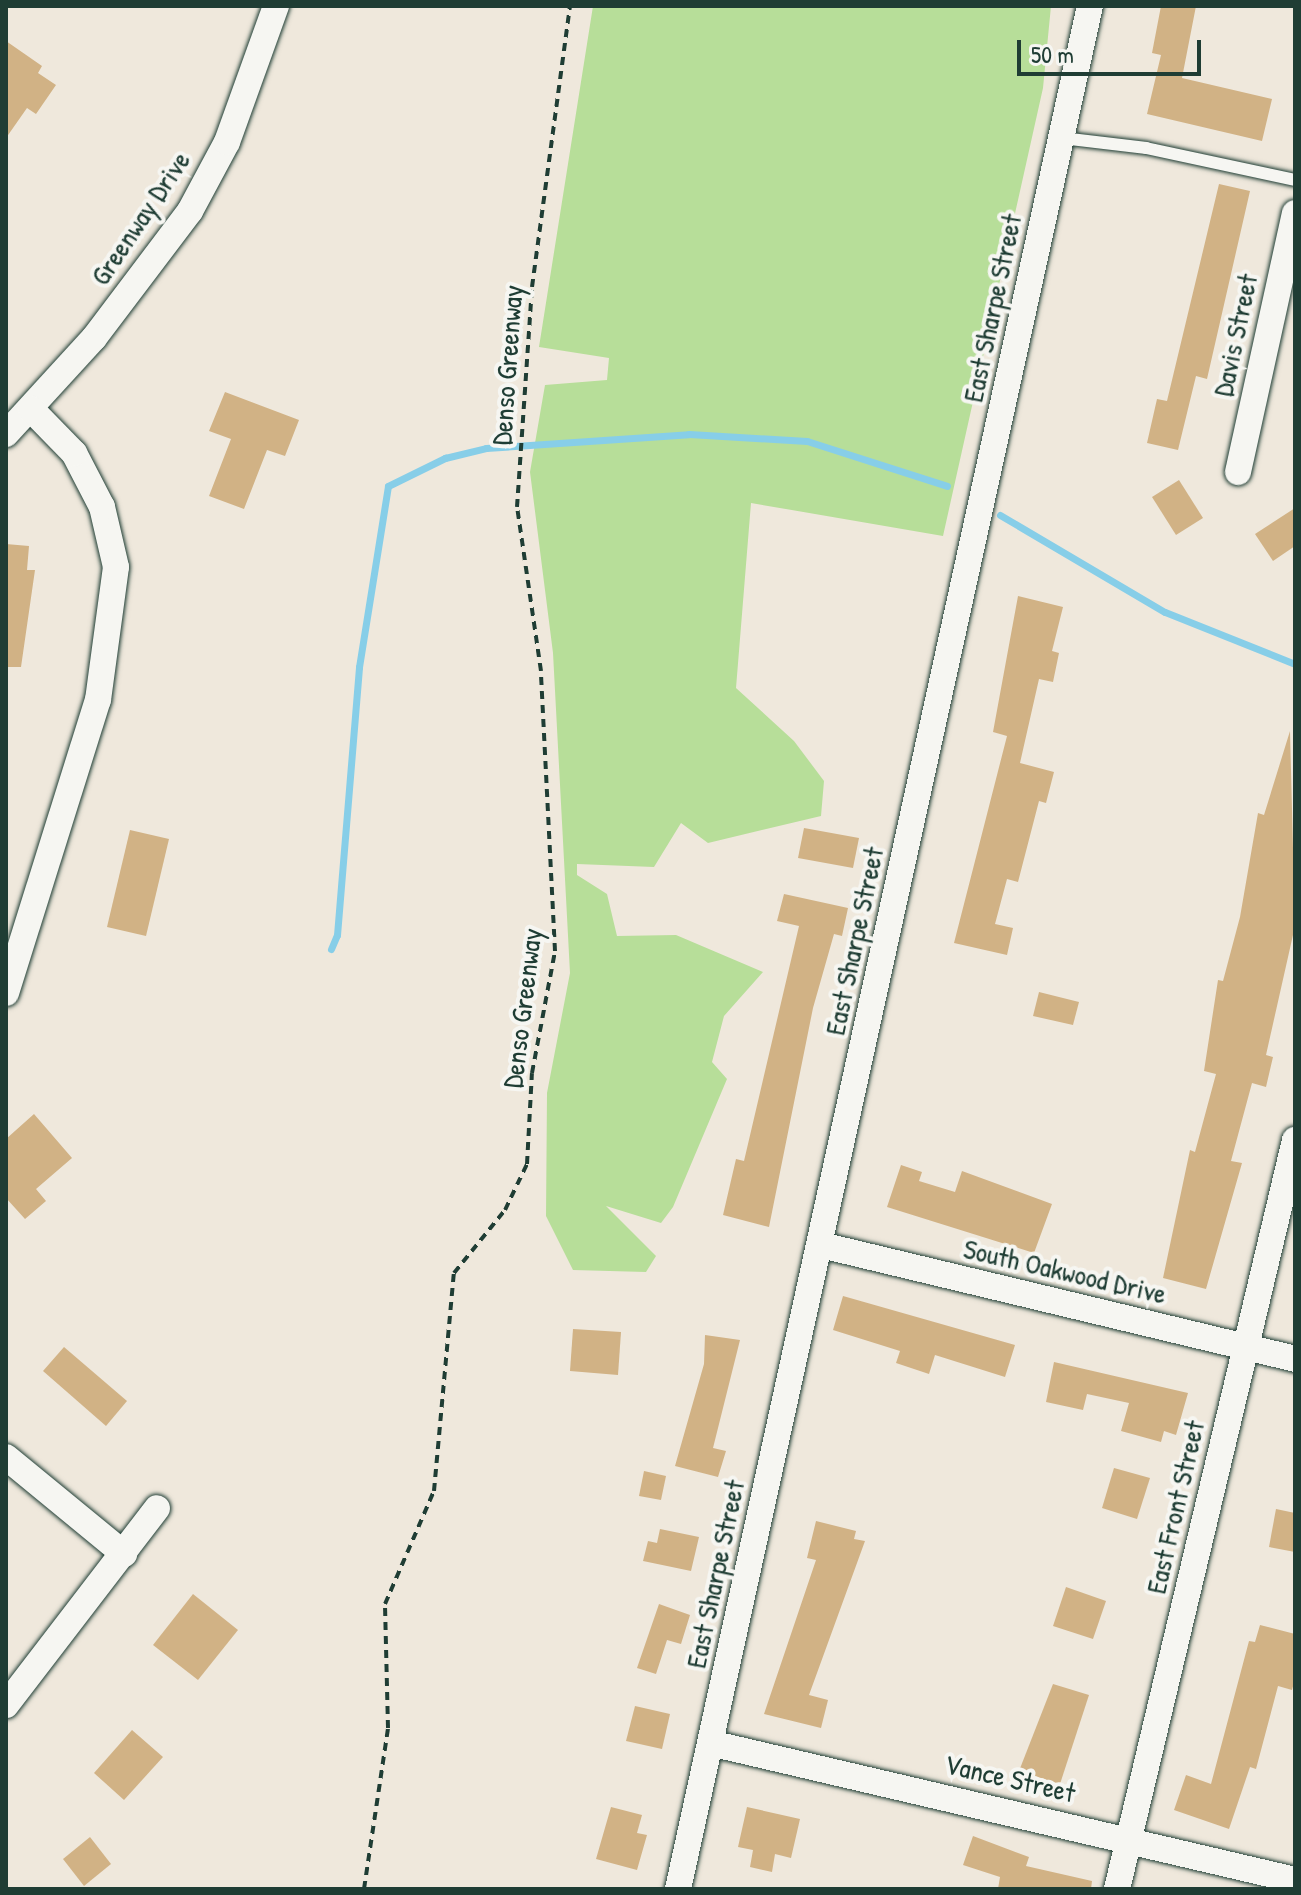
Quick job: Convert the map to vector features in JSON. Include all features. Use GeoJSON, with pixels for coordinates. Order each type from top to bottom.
{"type":"FeatureCollection","features":[{"type":"Feature","properties":{"kind":"street","name":"Greenway Drive"},"geometry":{"type":"LineString","coordinates":[[6,434],[31,409],[190,211],[227,142],[276,6]]}},
{"type":"Feature","properties":{"kind":"street","name":"East Sharpe Street"},"geometry":{"type":"LineString","coordinates":[[678,1889],[1090,6]]}},
{"type":"Feature","properties":{"kind":"street","name":"Davis Street"},"geometry":{"type":"LineString","coordinates":[[1238,472],[1295,213]]}},
{"type":"Feature","properties":{"kind":"street"},"geometry":{"type":"LineString","coordinates":[[6,993],[98,700],[116,567],[102,507],[74,453],[31,409]]}},
{"type":"Feature","properties":{"kind":"street","name":"East Front Street"},"geometry":{"type":"LineString","coordinates":[[1117,1889],[1295,1140]]}},
{"type":"Feature","properties":{"kind":"street","name":"South Oakwood Drive"},"geometry":{"type":"LineString","coordinates":[[821,1245],[1295,1359]]}},
{"type":"Feature","properties":{"kind":"street"},"geometry":{"type":"LineString","coordinates":[[6,1457],[124,1554]]}},
{"type":"Feature","properties":{"kind":"street"},"geometry":{"type":"LineString","coordinates":[[6,1705],[157,1508]]}},
{"type":"Feature","properties":{"kind":"street","name":"Vance Street"},"geometry":{"type":"LineString","coordinates":[[710,1743],[1129,1838],[1295,1880]]}},
{"type":"Feature","properties":{"kind":"lane"},"geometry":{"type":"LineString","coordinates":[[1062,138],[1146,148],[1295,180]]}},
{"type":"Feature","properties":{"kind":"path","name":"Denso Greenway"},"geometry":{"type":"LineString","coordinates":[[364,1889],[388,1728],[385,1604],[434,1491],[454,1273],[505,1210],[527,1164],[532,1073],[555,951],[541,671],[517,507],[532,287],[570,6]]}},
{"type":"Feature","properties":{"kind":"green space"},"geometry":{"type":"Polygon","coordinates":[[[593,6],[1051,6],[1043,88],[943,536],[751,503],[736,688],[794,741],[824,781],[821,816],[708,843],[681,823],[654,867],[577,864],[577,875],[607,894],[617,936],[676,935],[763,972],[724,1016],[712,1062],[727,1079],[673,1207],[661,1223],[606,1206],[656,1256],[646,1272],[573,1270],[546,1216],[547,1093],[570,973],[553,653],[530,472],[545,385],[607,380],[609,358],[539,347],[593,6]]]}},
{"type":"Feature","properties":{"kind":"building"},"geometry":{"type":"Polygon","coordinates":[[[1161,6],[1196,6],[1182,78],[1272,99],[1262,141],[1147,114],[1161,55],[1152,53],[1161,6]]]}},
{"type":"Feature","properties":{"kind":"building"},"geometry":{"type":"Polygon","coordinates":[[[6,41],[42,66],[38,73],[56,85],[36,114],[27,108],[6,138],[6,41]]]}},
{"type":"Feature","properties":{"kind":"building"},"geometry":{"type":"Polygon","coordinates":[[[1219,184],[1250,191],[1207,379],[1196,376],[1178,450],[1147,443],[1157,399],[1167,401],[1219,184]]]}},
{"type":"Feature","properties":{"kind":"building"},"geometry":{"type":"Polygon","coordinates":[[[225,392],[299,420],[285,456],[267,450],[244,509],[209,496],[231,439],[209,431],[225,392]]]}},
{"type":"Feature","properties":{"kind":"building"},"geometry":{"type":"Polygon","coordinates":[[[1179,480],[1203,518],[1176,535],[1152,497],[1179,480]]]}},
{"type":"Feature","properties":{"kind":"building"},"geometry":{"type":"Polygon","coordinates":[[[1295,508],[1295,546],[1273,561],[1255,534],[1295,508]]]}},
{"type":"Feature","properties":{"kind":"building"},"geometry":{"type":"Polygon","coordinates":[[[6,544],[29,546],[27,570],[35,570],[21,667],[6,667],[6,544]]]}},
{"type":"Feature","properties":{"kind":"building"},"geometry":{"type":"Polygon","coordinates":[[[1018,596],[1063,607],[1052,651],[1059,653],[1053,682],[1039,679],[1020,763],[1054,772],[1046,803],[1039,801],[1018,882],[1007,879],[995,924],[1013,928],[1007,955],[954,943],[1007,736],[993,732],[1018,596]]]}},
{"type":"Feature","properties":{"kind":"building"},"geometry":{"type":"Polygon","coordinates":[[[1290,731],[1295,926],[1266,1055],[1273,1057],[1266,1087],[1252,1083],[1231,1161],[1242,1163],[1206,1289],[1163,1278],[1190,1150],[1195,1152],[1216,1074],[1204,1071],[1218,980],[1223,981],[1240,917],[1258,813],[1264,815],[1290,731]]]}},
{"type":"Feature","properties":{"kind":"building"},"geometry":{"type":"Polygon","coordinates":[[[804,828],[859,838],[853,868],[798,858],[804,828]]]}},
{"type":"Feature","properties":{"kind":"building"},"geometry":{"type":"Polygon","coordinates":[[[130,830],[169,839],[146,936],[107,927],[130,830]]]}},
{"type":"Feature","properties":{"kind":"building"},"geometry":{"type":"Polygon","coordinates":[[[784,894],[848,908],[842,936],[834,934],[813,1008],[769,1227],[723,1215],[736,1159],[744,1161],[799,926],[777,921],[784,894]]]}},
{"type":"Feature","properties":{"kind":"building"},"geometry":{"type":"Polygon","coordinates":[[[1039,992],[1079,1002],[1073,1025],[1033,1016],[1039,992]]]}},
{"type":"Feature","properties":{"kind":"building"},"geometry":{"type":"Polygon","coordinates":[[[34,1114],[72,1158],[36,1189],[46,1201],[25,1219],[6,1198],[6,1139],[34,1114]]]}},
{"type":"Feature","properties":{"kind":"building"},"geometry":{"type":"Polygon","coordinates":[[[901,1165],[922,1172],[919,1181],[955,1192],[962,1171],[1052,1204],[1034,1253],[887,1207],[901,1165]]]}},
{"type":"Feature","properties":{"kind":"building"},"geometry":{"type":"Polygon","coordinates":[[[843,1296],[1015,1345],[1005,1377],[935,1355],[929,1374],[896,1363],[900,1351],[833,1330],[843,1296]]]}},
{"type":"Feature","properties":{"kind":"building"},"geometry":{"type":"Polygon","coordinates":[[[573,1329],[621,1332],[618,1375],[570,1371],[573,1329]]]}},
{"type":"Feature","properties":{"kind":"building"},"geometry":{"type":"Polygon","coordinates":[[[705,1335],[740,1340],[713,1448],[726,1451],[718,1477],[675,1466],[704,1364],[705,1335]]]}},
{"type":"Feature","properties":{"kind":"building"},"geometry":{"type":"Polygon","coordinates":[[[64,1347],[127,1401],[106,1426],[43,1371],[64,1347]]]}},
{"type":"Feature","properties":{"kind":"building"},"geometry":{"type":"Polygon","coordinates":[[[1054,1362],[1188,1393],[1176,1435],[1164,1431],[1161,1442],[1121,1431],[1129,1403],[1087,1394],[1083,1410],[1046,1402],[1054,1362]]]}},
{"type":"Feature","properties":{"kind":"building"},"geometry":{"type":"Polygon","coordinates":[[[1114,1468],[1150,1478],[1137,1519],[1102,1508],[1114,1468]]]}},
{"type":"Feature","properties":{"kind":"building"},"geometry":{"type":"Polygon","coordinates":[[[644,1471],[666,1476],[661,1500],[639,1496],[644,1471]]]}},
{"type":"Feature","properties":{"kind":"building"},"geometry":{"type":"Polygon","coordinates":[[[1276,1509],[1295,1513],[1295,1552],[1269,1547],[1276,1509]]]}},
{"type":"Feature","properties":{"kind":"building"},"geometry":{"type":"Polygon","coordinates":[[[816,1521],[856,1531],[854,1539],[865,1541],[809,1695],[828,1700],[821,1728],[764,1714],[816,1560],[807,1558],[816,1521]]]}},
{"type":"Feature","properties":{"kind":"building"},"geometry":{"type":"Polygon","coordinates":[[[660,1529],[699,1537],[691,1571],[643,1561],[648,1541],[657,1543],[660,1529]]]}},
{"type":"Feature","properties":{"kind":"building"},"geometry":{"type":"Polygon","coordinates":[[[1066,1587],[1106,1601],[1093,1639],[1053,1626],[1066,1587]]]}},
{"type":"Feature","properties":{"kind":"building"},"geometry":{"type":"Polygon","coordinates":[[[193,1594],[238,1630],[198,1680],[153,1645],[193,1594]]]}},
{"type":"Feature","properties":{"kind":"building"},"geometry":{"type":"Polygon","coordinates":[[[659,1604],[690,1615],[681,1644],[667,1640],[656,1674],[637,1668],[659,1604]]]}},
{"type":"Feature","properties":{"kind":"building"},"geometry":{"type":"Polygon","coordinates":[[[1260,1625],[1295,1634],[1295,1679],[1292,1690],[1278,1686],[1256,1769],[1250,1767],[1229,1829],[1174,1810],[1186,1775],[1211,1784],[1249,1641],[1255,1642],[1260,1625]]]}},
{"type":"Feature","properties":{"kind":"building"},"geometry":{"type":"Polygon","coordinates":[[[1053,1684],[1089,1695],[1060,1784],[1019,1771],[1053,1684]]]}},
{"type":"Feature","properties":{"kind":"building"},"geometry":{"type":"Polygon","coordinates":[[[635,1706],[670,1714],[662,1749],[626,1741],[635,1706]]]}},
{"type":"Feature","properties":{"kind":"building"},"geometry":{"type":"Polygon","coordinates":[[[132,1730],[163,1757],[124,1800],[94,1773],[132,1730]]]}},
{"type":"Feature","properties":{"kind":"building"},"geometry":{"type":"Polygon","coordinates":[[[611,1807],[642,1815],[637,1833],[647,1835],[637,1870],[596,1859],[611,1807]]]}},
{"type":"Feature","properties":{"kind":"building"},"geometry":{"type":"Polygon","coordinates":[[[747,1807],[800,1819],[791,1858],[775,1854],[772,1872],[750,1867],[753,1850],[738,1847],[747,1807]]]}},
{"type":"Feature","properties":{"kind":"building"},"geometry":{"type":"Polygon","coordinates":[[[973,1836],[1029,1857],[1026,1866],[1092,1881],[1091,1889],[998,1889],[1000,1877],[963,1865],[973,1836]]]}},
{"type":"Feature","properties":{"kind":"building"},"geometry":{"type":"Polygon","coordinates":[[[90,1837],[111,1864],[84,1886],[63,1859],[90,1837]]]}},
{"type":"Feature","properties":{"kind":"waterway"},"geometry":{"type":"LineString","coordinates":[[331,949],[337,935],[359,667],[388,486],[445,458],[486,448],[689,434],[807,441],[947,486]]}},
{"type":"Feature","properties":{"kind":"waterway"},"geometry":{"type":"LineString","coordinates":[[1000,515],[1165,612],[1295,664]]}}]}
